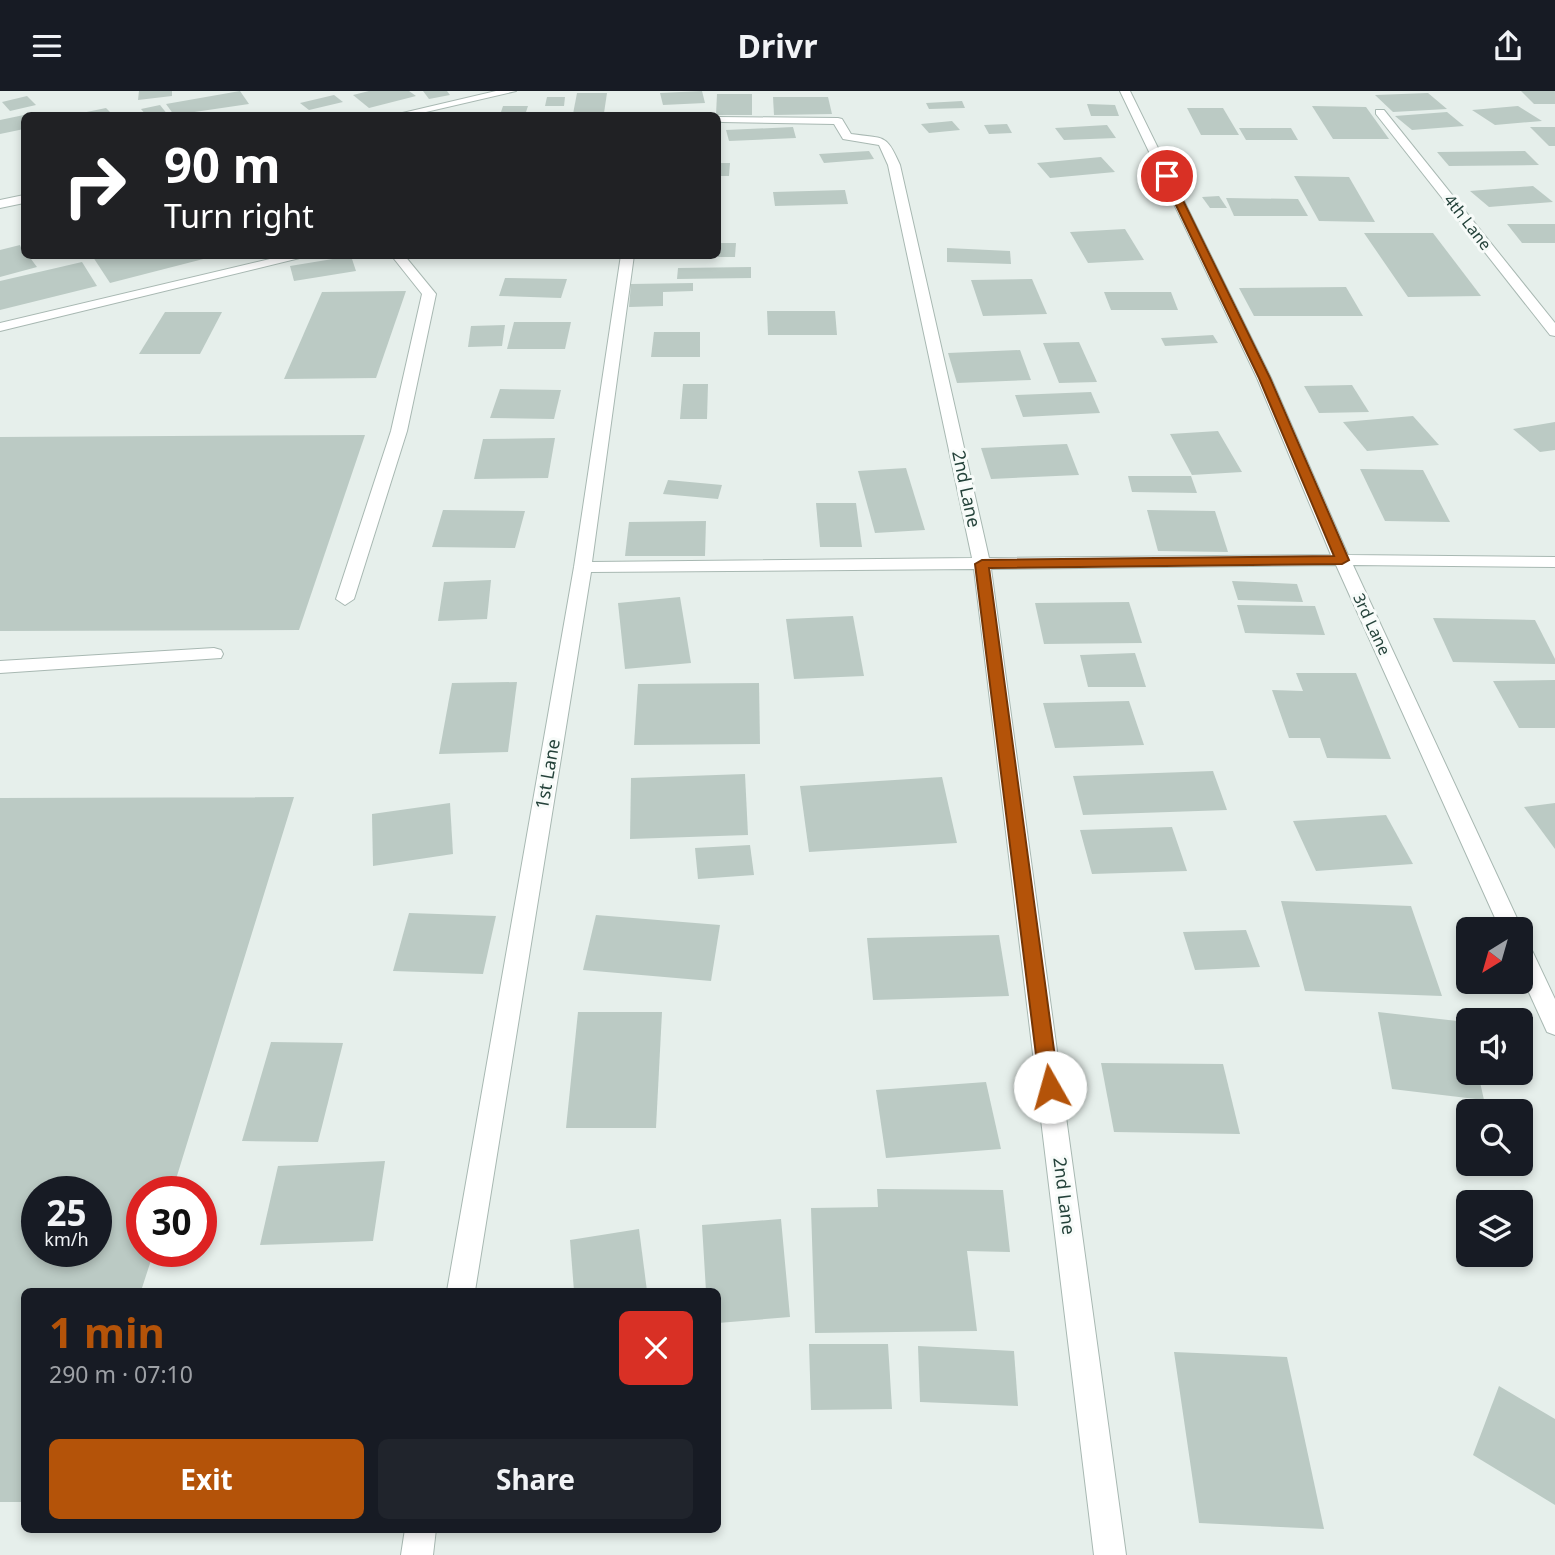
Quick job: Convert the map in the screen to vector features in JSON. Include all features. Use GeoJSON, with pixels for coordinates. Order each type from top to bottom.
{"type":"FeatureCollection","features":[{"type":"Feature","properties":{"kind":"street"},"geometry":{"type":"LineString","coordinates":[[414,112],[511,91]]}},
{"type":"Feature","properties":{"kind":"street","name":"3rd Lane"},"geometry":{"type":"LineString","coordinates":[[1125,91],[1264,378],[1342,560],[1506,917]]}},
{"type":"Feature","properties":{"kind":"street","name":"4th Lane"},"geometry":{"type":"LineString","coordinates":[[1380,112],[1555,332]]}},
{"type":"Feature","properties":{"kind":"street","name":"2nd Lane"},"geometry":{"type":"LineString","coordinates":[[722,119],[838,121],[846,137],[884,142],[894,165],[982,564],[1110,1555]]}},
{"type":"Feature","properties":{"kind":"street"},"geometry":{"type":"LineString","coordinates":[[0,204],[21,200]]}},
{"type":"Feature","properties":{"kind":"street"},"geometry":{"type":"LineString","coordinates":[[0,327],[289,259]]}},
{"type":"Feature","properties":{"kind":"street"},"geometry":{"type":"LineString","coordinates":[[345,599],[399,431],[429,294],[400,259]]}},
{"type":"Feature","properties":{"kind":"street","name":"1st Lane"},"geometry":{"type":"LineString","coordinates":[[462,1288],[583,566],[627,259]]}},
{"type":"Feature","properties":{"kind":"street"},"geometry":{"type":"LineString","coordinates":[[583,566],[1342,560],[1555,562]]}},
{"type":"Feature","properties":{"kind":"street"},"geometry":{"type":"LineString","coordinates":[[0,667],[214,653]]}},
{"type":"Feature","properties":{"kind":"street"},"geometry":{"type":"LineString","coordinates":[[1533,976],[1555,1025]]}},
{"type":"Feature","properties":{"kind":"street"},"geometry":{"type":"LineString","coordinates":[[417,1555],[420,1533]]}},
{"type":"Feature","properties":{"kind":"building"},"geometry":{"type":"Polygon","coordinates":[[[139,91],[172,91],[172,96],[138,100],[139,91]]]}},
{"type":"Feature","properties":{"kind":"building"},"geometry":{"type":"Polygon","coordinates":[[[240,91],[249,104],[194,112],[172,112],[166,104],[240,91]]]}},
{"type":"Feature","properties":{"kind":"building"},"geometry":{"type":"Polygon","coordinates":[[[369,91],[409,91],[416,96],[369,108],[353,95],[369,91]]]}},
{"type":"Feature","properties":{"kind":"building"},"geometry":{"type":"Polygon","coordinates":[[[423,91],[447,91],[450,95],[429,99],[423,91]]]}},
{"type":"Feature","properties":{"kind":"building"},"geometry":{"type":"Polygon","coordinates":[[[702,91],[705,103],[663,105],[660,93],[702,91]]]}},
{"type":"Feature","properties":{"kind":"building"},"geometry":{"type":"Polygon","coordinates":[[[1521,91],[1555,91],[1555,104],[1534,104],[1521,91]]]}},
{"type":"Feature","properties":{"kind":"building"},"geometry":{"type":"Polygon","coordinates":[[[577,93],[607,93],[604,112],[573,112],[577,93]]]}},
{"type":"Feature","properties":{"kind":"building"},"geometry":{"type":"Polygon","coordinates":[[[1428,93],[1447,109],[1393,112],[1375,95],[1428,93]]]}},
{"type":"Feature","properties":{"kind":"building"},"geometry":{"type":"Polygon","coordinates":[[[717,94],[752,94],[752,115],[721,115],[721,112],[716,112],[717,94]]]}},
{"type":"Feature","properties":{"kind":"building"},"geometry":{"type":"Polygon","coordinates":[[[334,95],[343,102],[309,110],[300,103],[334,95]]]}},
{"type":"Feature","properties":{"kind":"building"},"geometry":{"type":"Polygon","coordinates":[[[27,96],[36,105],[10,111],[2,102],[27,96]]]}},
{"type":"Feature","properties":{"kind":"building"},"geometry":{"type":"Polygon","coordinates":[[[547,97],[565,97],[564,106],[545,106],[547,97]]]}},
{"type":"Feature","properties":{"kind":"building"},"geometry":{"type":"Polygon","coordinates":[[[773,97],[828,97],[832,114],[774,115],[773,97]]]}},
{"type":"Feature","properties":{"kind":"building"},"geometry":{"type":"Polygon","coordinates":[[[962,101],[965,108],[929,109],[926,103],[962,101]]]}},
{"type":"Feature","properties":{"kind":"building"},"geometry":{"type":"Polygon","coordinates":[[[1087,104],[1115,105],[1119,116],[1091,116],[1087,104]]]}},
{"type":"Feature","properties":{"kind":"building"},"geometry":{"type":"Polygon","coordinates":[[[160,105],[166,112],[144,112],[141,109],[160,105]]]}},
{"type":"Feature","properties":{"kind":"building"},"geometry":{"type":"Polygon","coordinates":[[[503,106],[528,106],[526,112],[501,112],[503,106]]]}},
{"type":"Feature","properties":{"kind":"building"},"geometry":{"type":"Polygon","coordinates":[[[1312,106],[1366,107],[1389,139],[1333,139],[1312,106]]]}},
{"type":"Feature","properties":{"kind":"building"},"geometry":{"type":"Polygon","coordinates":[[[1518,106],[1542,121],[1495,125],[1472,110],[1518,106]]]}},
{"type":"Feature","properties":{"kind":"building"},"geometry":{"type":"Polygon","coordinates":[[[106,108],[110,112],[87,112],[106,108]]]}},
{"type":"Feature","properties":{"kind":"building"},"geometry":{"type":"Polygon","coordinates":[[[1187,108],[1223,108],[1239,135],[1201,135],[1187,108]]]}},
{"type":"Feature","properties":{"kind":"building"},"geometry":{"type":"Polygon","coordinates":[[[1447,112],[1464,126],[1412,130],[1395,116],[1447,112]]]}},
{"type":"Feature","properties":{"kind":"building"},"geometry":{"type":"Polygon","coordinates":[[[21,116],[21,130],[0,134],[0,120],[21,116]]]}},
{"type":"Feature","properties":{"kind":"building"},"geometry":{"type":"Polygon","coordinates":[[[952,121],[960,130],[929,133],[921,124],[952,121]]]}},
{"type":"Feature","properties":{"kind":"building"},"geometry":{"type":"Polygon","coordinates":[[[1007,124],[1012,133],[989,134],[984,125],[1007,124]]]}},
{"type":"Feature","properties":{"kind":"building"},"geometry":{"type":"Polygon","coordinates":[[[1107,125],[1116,138],[1064,140],[1055,128],[1107,125]]]}},
{"type":"Feature","properties":{"kind":"building"},"geometry":{"type":"Polygon","coordinates":[[[793,127],[796,138],[729,141],[726,130],[793,127]]]}},
{"type":"Feature","properties":{"kind":"building"},"geometry":{"type":"Polygon","coordinates":[[[1530,127],[1555,127],[1555,146],[1549,146],[1530,127]]]}},
{"type":"Feature","properties":{"kind":"building"},"geometry":{"type":"Polygon","coordinates":[[[1239,128],[1291,128],[1298,140],[1246,140],[1239,128]]]}},
{"type":"Feature","properties":{"kind":"building"},"geometry":{"type":"Polygon","coordinates":[[[869,151],[874,159],[824,163],[819,154],[869,151]]]}},
{"type":"Feature","properties":{"kind":"building"},"geometry":{"type":"Polygon","coordinates":[[[1525,151],[1539,165],[1449,166],[1437,152],[1525,151]]]}},
{"type":"Feature","properties":{"kind":"building"},"geometry":{"type":"Polygon","coordinates":[[[1101,157],[1115,172],[1050,178],[1037,163],[1101,157]]]}},
{"type":"Feature","properties":{"kind":"building"},"geometry":{"type":"Polygon","coordinates":[[[721,163],[730,163],[729,176],[721,176],[721,163]]]}},
{"type":"Feature","properties":{"kind":"building"},"geometry":{"type":"Polygon","coordinates":[[[1294,176],[1349,177],[1375,222],[1319,221],[1294,176]]]}},
{"type":"Feature","properties":{"kind":"building"},"geometry":{"type":"Polygon","coordinates":[[[1533,186],[1553,202],[1489,207],[1470,191],[1533,186]]]}},
{"type":"Feature","properties":{"kind":"building"},"geometry":{"type":"Polygon","coordinates":[[[845,190],[848,204],[775,206],[773,192],[845,190]]]}},
{"type":"Feature","properties":{"kind":"building"},"geometry":{"type":"Polygon","coordinates":[[[1219,196],[1227,208],[1210,208],[1202,197],[1219,196]]]}},
{"type":"Feature","properties":{"kind":"building"},"geometry":{"type":"Polygon","coordinates":[[[1226,198],[1298,199],[1308,216],[1234,216],[1226,198]]]}},
{"type":"Feature","properties":{"kind":"building"},"geometry":{"type":"Polygon","coordinates":[[[1507,224],[1555,224],[1555,243],[1522,243],[1507,224]]]}},
{"type":"Feature","properties":{"kind":"building"},"geometry":{"type":"Polygon","coordinates":[[[1125,229],[1144,260],[1088,263],[1070,232],[1125,229]]]}},
{"type":"Feature","properties":{"kind":"building"},"geometry":{"type":"Polygon","coordinates":[[[1364,233],[1433,233],[1481,296],[1408,297],[1364,233]]]}},
{"type":"Feature","properties":{"kind":"building"},"geometry":{"type":"Polygon","coordinates":[[[721,243],[736,243],[735,257],[721,257],[721,243]]]}},
{"type":"Feature","properties":{"kind":"building"},"geometry":{"type":"Polygon","coordinates":[[[20,245],[21,259],[31,259],[37,267],[0,277],[0,250],[20,245]]]}},
{"type":"Feature","properties":{"kind":"building"},"geometry":{"type":"Polygon","coordinates":[[[947,248],[1010,251],[1011,264],[947,262],[947,248]]]}},
{"type":"Feature","properties":{"kind":"building"},"geometry":{"type":"Polygon","coordinates":[[[94,259],[203,259],[110,283],[94,259]]]}},
{"type":"Feature","properties":{"kind":"building"},"geometry":{"type":"Polygon","coordinates":[[[333,259],[352,259],[356,271],[294,281],[290,266],[333,259]]]}},
{"type":"Feature","properties":{"kind":"building"},"geometry":{"type":"Polygon","coordinates":[[[82,262],[97,286],[0,310],[0,281],[82,262]]]}},
{"type":"Feature","properties":{"kind":"building"},"geometry":{"type":"Polygon","coordinates":[[[751,267],[751,278],[677,279],[678,268],[751,267]]]}},
{"type":"Feature","properties":{"kind":"building"},"geometry":{"type":"Polygon","coordinates":[[[505,278],[567,279],[561,298],[499,296],[505,278]]]}},
{"type":"Feature","properties":{"kind":"building"},"geometry":{"type":"Polygon","coordinates":[[[1032,279],[1047,314],[983,316],[971,280],[1032,279]]]}},
{"type":"Feature","properties":{"kind":"building"},"geometry":{"type":"Polygon","coordinates":[[[693,283],[693,291],[663,292],[663,306],[629,307],[631,284],[693,283]]]}},
{"type":"Feature","properties":{"kind":"building"},"geometry":{"type":"Polygon","coordinates":[[[1346,287],[1363,316],[1254,316],[1239,288],[1346,287]]]}},
{"type":"Feature","properties":{"kind":"building"},"geometry":{"type":"Polygon","coordinates":[[[406,291],[376,378],[284,379],[322,292],[406,291]]]}},
{"type":"Feature","properties":{"kind":"building"},"geometry":{"type":"Polygon","coordinates":[[[1104,292],[1171,292],[1178,310],[1111,310],[1104,292]]]}},
{"type":"Feature","properties":{"kind":"building"},"geometry":{"type":"Polygon","coordinates":[[[767,311],[835,311],[837,335],[768,335],[767,311]]]}},
{"type":"Feature","properties":{"kind":"building"},"geometry":{"type":"Polygon","coordinates":[[[165,312],[222,312],[200,354],[139,354],[165,312]]]}},
{"type":"Feature","properties":{"kind":"building"},"geometry":{"type":"Polygon","coordinates":[[[514,322],[571,322],[565,349],[507,349],[514,322]]]}},
{"type":"Feature","properties":{"kind":"building"},"geometry":{"type":"Polygon","coordinates":[[[505,325],[502,346],[468,347],[471,326],[505,325]]]}},
{"type":"Feature","properties":{"kind":"building"},"geometry":{"type":"Polygon","coordinates":[[[654,332],[700,332],[700,357],[651,357],[654,332]]]}},
{"type":"Feature","properties":{"kind":"building"},"geometry":{"type":"Polygon","coordinates":[[[1213,335],[1218,343],[1165,346],[1161,338],[1213,335]]]}},
{"type":"Feature","properties":{"kind":"building"},"geometry":{"type":"Polygon","coordinates":[[[1079,342],[1097,382],[1059,383],[1043,343],[1079,342]]]}},
{"type":"Feature","properties":{"kind":"building"},"geometry":{"type":"Polygon","coordinates":[[[1020,350],[1031,380],[957,383],[948,353],[1020,350]]]}},
{"type":"Feature","properties":{"kind":"building"},"geometry":{"type":"Polygon","coordinates":[[[683,384],[708,384],[707,419],[680,419],[683,384]]]}},
{"type":"Feature","properties":{"kind":"building"},"geometry":{"type":"Polygon","coordinates":[[[1352,385],[1369,412],[1319,413],[1304,386],[1352,385]]]}},
{"type":"Feature","properties":{"kind":"building"},"geometry":{"type":"Polygon","coordinates":[[[500,389],[561,390],[554,419],[490,418],[500,389]]]}},
{"type":"Feature","properties":{"kind":"building"},"geometry":{"type":"Polygon","coordinates":[[[1091,392],[1100,413],[1023,417],[1015,395],[1091,392]]]}},
{"type":"Feature","properties":{"kind":"building"},"geometry":{"type":"Polygon","coordinates":[[[1413,416],[1439,445],[1367,451],[1343,422],[1413,416]]]}},
{"type":"Feature","properties":{"kind":"building"},"geometry":{"type":"Polygon","coordinates":[[[1555,422],[1555,450],[1540,452],[1513,429],[1555,422]]]}},
{"type":"Feature","properties":{"kind":"building"},"geometry":{"type":"Polygon","coordinates":[[[1218,431],[1242,472],[1192,475],[1170,434],[1218,431]]]}},
{"type":"Feature","properties":{"kind":"building"},"geometry":{"type":"Polygon","coordinates":[[[365,435],[299,630],[0,631],[0,437],[365,435]]]}},
{"type":"Feature","properties":{"kind":"building"},"geometry":{"type":"Polygon","coordinates":[[[555,438],[548,478],[474,479],[483,439],[555,438]]]}},
{"type":"Feature","properties":{"kind":"building"},"geometry":{"type":"Polygon","coordinates":[[[1067,444],[1079,475],[991,479],[981,448],[1067,444]]]}},
{"type":"Feature","properties":{"kind":"building"},"geometry":{"type":"Polygon","coordinates":[[[906,468],[925,530],[875,533],[858,471],[906,468]]]}},
{"type":"Feature","properties":{"kind":"building"},"geometry":{"type":"Polygon","coordinates":[[[1360,469],[1423,470],[1450,522],[1385,521],[1360,469]]]}},
{"type":"Feature","properties":{"kind":"building"},"geometry":{"type":"Polygon","coordinates":[[[1128,476],[1191,476],[1197,493],[1132,492],[1128,476]]]}},
{"type":"Feature","properties":{"kind":"building"},"geometry":{"type":"Polygon","coordinates":[[[668,480],[722,485],[718,499],[663,494],[668,480]]]}},
{"type":"Feature","properties":{"kind":"building"},"geometry":{"type":"Polygon","coordinates":[[[816,503],[856,503],[862,547],[820,547],[816,503]]]}},
{"type":"Feature","properties":{"kind":"building"},"geometry":{"type":"Polygon","coordinates":[[[443,510],[525,511],[515,548],[432,547],[443,510]]]}},
{"type":"Feature","properties":{"kind":"building"},"geometry":{"type":"Polygon","coordinates":[[[1147,510],[1215,511],[1228,552],[1158,551],[1147,510]]]}},
{"type":"Feature","properties":{"kind":"building"},"geometry":{"type":"Polygon","coordinates":[[[706,521],[705,556],[625,556],[629,522],[706,521]]]}},
{"type":"Feature","properties":{"kind":"building"},"geometry":{"type":"Polygon","coordinates":[[[491,580],[487,619],[438,621],[444,582],[491,580]]]}},
{"type":"Feature","properties":{"kind":"building"},"geometry":{"type":"Polygon","coordinates":[[[1232,581],[1297,584],[1303,602],[1238,600],[1232,581]]]}},
{"type":"Feature","properties":{"kind":"building"},"geometry":{"type":"Polygon","coordinates":[[[680,597],[691,663],[625,669],[618,603],[680,597]]]}},
{"type":"Feature","properties":{"kind":"building"},"geometry":{"type":"Polygon","coordinates":[[[1129,602],[1142,643],[1044,644],[1035,603],[1129,602]]]}},
{"type":"Feature","properties":{"kind":"building"},"geometry":{"type":"Polygon","coordinates":[[[1237,605],[1315,606],[1325,635],[1245,633],[1237,605]]]}},
{"type":"Feature","properties":{"kind":"building"},"geometry":{"type":"Polygon","coordinates":[[[853,616],[864,676],[794,679],[786,619],[853,616]]]}},
{"type":"Feature","properties":{"kind":"building"},"geometry":{"type":"Polygon","coordinates":[[[1433,618],[1535,620],[1555,664],[1453,662],[1433,618]]]}},
{"type":"Feature","properties":{"kind":"building"},"geometry":{"type":"Polygon","coordinates":[[[1135,653],[1146,687],[1088,687],[1080,655],[1135,653]]]}},
{"type":"Feature","properties":{"kind":"building"},"geometry":{"type":"Polygon","coordinates":[[[1296,673],[1356,673],[1391,759],[1327,758],[1320,738],[1289,738],[1272,690],[1303,691],[1296,673]]]}},
{"type":"Feature","properties":{"kind":"building"},"geometry":{"type":"Polygon","coordinates":[[[1555,680],[1555,728],[1519,728],[1493,681],[1555,680]]]}},
{"type":"Feature","properties":{"kind":"building"},"geometry":{"type":"Polygon","coordinates":[[[517,682],[508,752],[439,754],[452,683],[517,682]]]}},
{"type":"Feature","properties":{"kind":"building"},"geometry":{"type":"Polygon","coordinates":[[[759,683],[760,744],[634,745],[638,684],[759,683]]]}},
{"type":"Feature","properties":{"kind":"building"},"geometry":{"type":"Polygon","coordinates":[[[1129,701],[1144,745],[1055,748],[1043,703],[1129,701]]]}},
{"type":"Feature","properties":{"kind":"building"},"geometry":{"type":"Polygon","coordinates":[[[1213,771],[1227,810],[1083,815],[1073,776],[1213,771]]]}},
{"type":"Feature","properties":{"kind":"building"},"geometry":{"type":"Polygon","coordinates":[[[745,774],[748,835],[630,839],[631,778],[745,774]]]}},
{"type":"Feature","properties":{"kind":"building"},"geometry":{"type":"Polygon","coordinates":[[[942,777],[957,843],[809,852],[800,786],[942,777]]]}},
{"type":"Feature","properties":{"kind":"building"},"geometry":{"type":"Polygon","coordinates":[[[294,797],[177,1176],[126,1176],[126,1267],[149,1267],[142,1288],[21,1288],[21,1502],[0,1502],[0,798],[294,797]]]}},
{"type":"Feature","properties":{"kind":"building"},"geometry":{"type":"Polygon","coordinates":[[[450,803],[453,854],[373,866],[372,814],[450,803]]]}},
{"type":"Feature","properties":{"kind":"building"},"geometry":{"type":"Polygon","coordinates":[[[1555,803],[1555,849],[1524,807],[1555,803]]]}},
{"type":"Feature","properties":{"kind":"building"},"geometry":{"type":"Polygon","coordinates":[[[1386,815],[1413,864],[1316,871],[1293,821],[1386,815]]]}},
{"type":"Feature","properties":{"kind":"building"},"geometry":{"type":"Polygon","coordinates":[[[1172,827],[1187,871],[1092,874],[1080,830],[1172,827]]]}},
{"type":"Feature","properties":{"kind":"building"},"geometry":{"type":"Polygon","coordinates":[[[750,845],[754,875],[698,879],[695,848],[750,845]]]}},
{"type":"Feature","properties":{"kind":"building"},"geometry":{"type":"Polygon","coordinates":[[[1281,901],[1411,906],[1442,996],[1305,991],[1281,901]]]}},
{"type":"Feature","properties":{"kind":"building"},"geometry":{"type":"Polygon","coordinates":[[[409,913],[496,916],[483,974],[393,971],[409,913]]]}},
{"type":"Feature","properties":{"kind":"building"},"geometry":{"type":"Polygon","coordinates":[[[596,915],[720,925],[711,981],[583,970],[596,915]]]}},
{"type":"Feature","properties":{"kind":"building"},"geometry":{"type":"Polygon","coordinates":[[[1246,930],[1260,967],[1195,970],[1183,932],[1246,930]]]}},
{"type":"Feature","properties":{"kind":"building"},"geometry":{"type":"Polygon","coordinates":[[[999,935],[1009,996],[873,1000],[867,938],[999,935]]]}},
{"type":"Feature","properties":{"kind":"building"},"geometry":{"type":"Polygon","coordinates":[[[578,1012],[662,1012],[656,1128],[566,1128],[578,1012]]]}},
{"type":"Feature","properties":{"kind":"building"},"geometry":{"type":"Polygon","coordinates":[[[1378,1012],[1456,1021],[1456,1085],[1481,1085],[1484,1099],[1392,1089],[1378,1012]]]}},
{"type":"Feature","properties":{"kind":"building"},"geometry":{"type":"Polygon","coordinates":[[[271,1042],[343,1043],[318,1142],[242,1141],[271,1042]]]}},
{"type":"Feature","properties":{"kind":"building"},"geometry":{"type":"Polygon","coordinates":[[[1101,1063],[1223,1064],[1240,1134],[1114,1132],[1101,1063]]]}},
{"type":"Feature","properties":{"kind":"building"},"geometry":{"type":"Polygon","coordinates":[[[986,1082],[1001,1149],[886,1158],[876,1090],[986,1082]]]}},
{"type":"Feature","properties":{"kind":"building"},"geometry":{"type":"Polygon","coordinates":[[[385,1161],[373,1241],[260,1245],[278,1166],[385,1161]]]}},
{"type":"Feature","properties":{"kind":"building"},"geometry":{"type":"Polygon","coordinates":[[[877,1189],[1003,1190],[1010,1252],[967,1251],[977,1331],[815,1333],[811,1208],[878,1207],[877,1189]]]}},
{"type":"Feature","properties":{"kind":"building"},"geometry":{"type":"Polygon","coordinates":[[[781,1219],[790,1317],[721,1323],[721,1288],[706,1288],[702,1225],[781,1219]]]}},
{"type":"Feature","properties":{"kind":"building"},"geometry":{"type":"Polygon","coordinates":[[[639,1229],[647,1288],[574,1288],[570,1240],[639,1229]]]}},
{"type":"Feature","properties":{"kind":"building"},"geometry":{"type":"Polygon","coordinates":[[[809,1344],[888,1344],[892,1409],[811,1410],[809,1344]]]}},
{"type":"Feature","properties":{"kind":"building"},"geometry":{"type":"Polygon","coordinates":[[[918,1346],[1014,1351],[1018,1406],[920,1402],[918,1346]]]}},
{"type":"Feature","properties":{"kind":"building"},"geometry":{"type":"Polygon","coordinates":[[[1174,1352],[1287,1357],[1324,1529],[1199,1523],[1174,1352]]]}},
{"type":"Feature","properties":{"kind":"building"},"geometry":{"type":"Polygon","coordinates":[[[1499,1386],[1555,1419],[1555,1505],[1473,1455],[1499,1386]]]}},
{"type":"Feature","properties":{"kind":"route"},"geometry":{"type":"LineString","coordinates":[[1050,1087],[982,564],[1342,560],[1264,378],[1167,176]]}}]}
